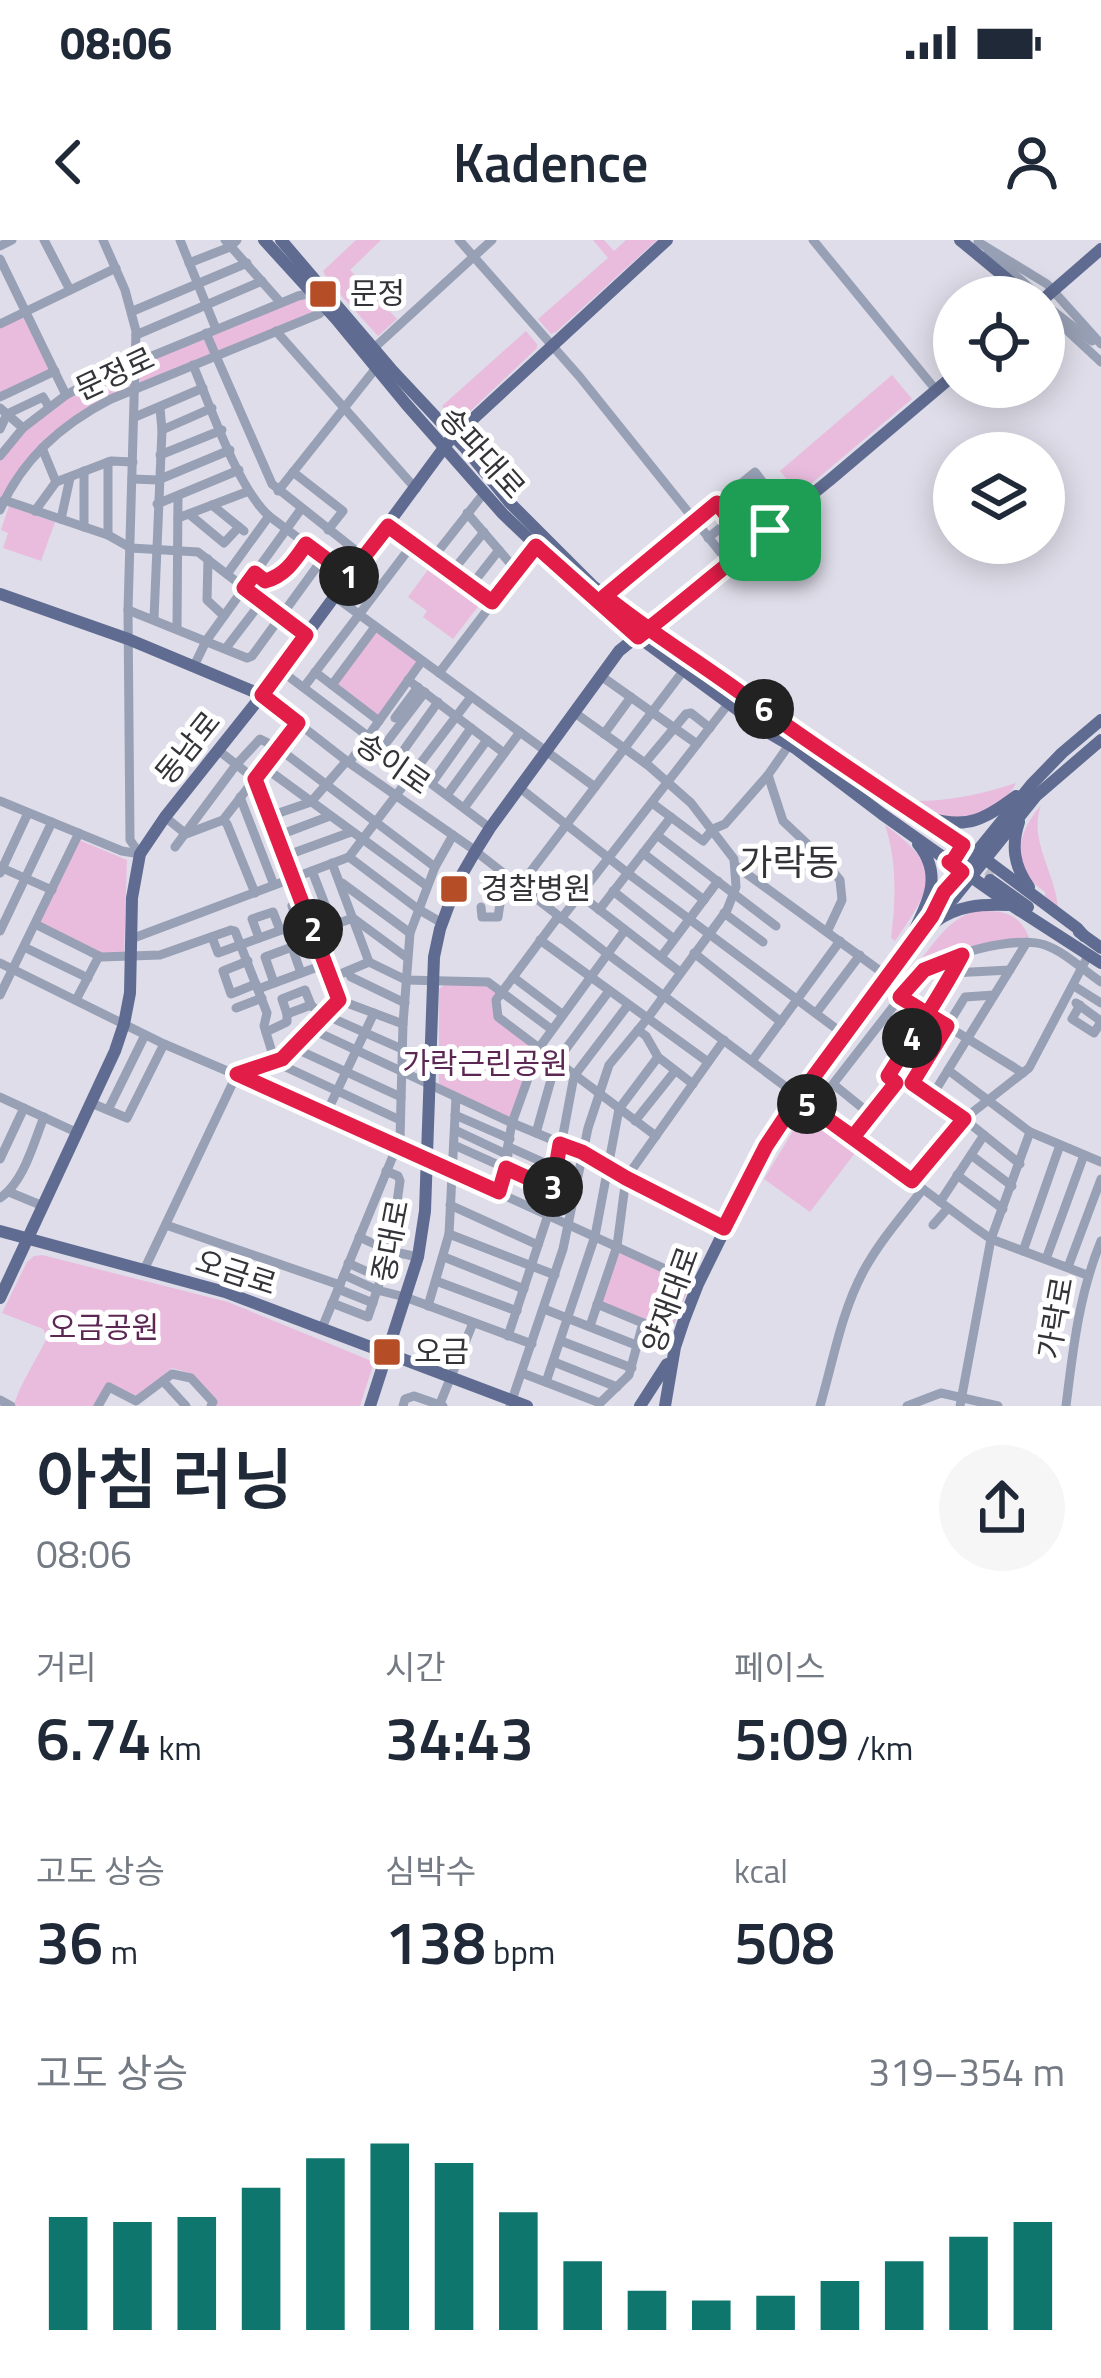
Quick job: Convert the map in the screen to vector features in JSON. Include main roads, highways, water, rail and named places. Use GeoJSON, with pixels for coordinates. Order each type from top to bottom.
{"type":"FeatureCollection","features":[{"type":"Feature","properties":{"kind":"main road","name":"송파대로"},"geometry":{"type":"LineString","coordinates":[[264,240],[311,293],[374,347],[434,415],[462,467],[536,546],[614,616],[848,767]]}},
{"type":"Feature","properties":{"kind":"main road","name":"송파대로"},"geometry":{"type":"LineString","coordinates":[[280,240],[376,368],[542,538],[684,670],[902,828],[982,871],[1011,905],[1097,955]]}},
{"type":"Feature","properties":{"kind":"main road","name":"동남로"},"geometry":{"type":"LineString","coordinates":[[0,1298],[124,1024],[130,993],[132,898],[140,854],[450,442],[668,240]]}},
{"type":"Feature","properties":{"kind":"main road"},"geometry":{"type":"LineString","coordinates":[[960,240],[1008,276]]}},
{"type":"Feature","properties":{"kind":"main road"},"geometry":{"type":"LineString","coordinates":[[1064,276],[1101,249]]}},
{"type":"Feature","properties":{"kind":"main road","name":"중대로"},"geometry":{"type":"LineString","coordinates":[[370,1406],[418,1257],[425,1211],[434,957],[457,883],[490,828],[619,651],[933,393]]}},
{"type":"Feature","properties":{"kind":"main road"},"geometry":{"type":"LineString","coordinates":[[434,415],[471,420]]}},
{"type":"Feature","properties":{"kind":"main road"},"geometry":{"type":"LineString","coordinates":[[430,469],[462,467]]}},
{"type":"Feature","properties":{"kind":"main road","name":"송이로"},"geometry":{"type":"LineString","coordinates":[[0,594],[128,639],[262,695]]}},
{"type":"Feature","properties":{"kind":"main road"},"geometry":{"type":"LineString","coordinates":[[614,616],[619,651]]}},
{"type":"Feature","properties":{"kind":"main road","name":"양재대로"},"geometry":{"type":"LineString","coordinates":[[665,1406],[676,1347],[698,1284],[766,1146],[932,916],[944,892],[982,871],[1054,766],[1101,730]]}},
{"type":"Feature","properties":{"kind":"main road"},"geometry":{"type":"LineString","coordinates":[[821,767],[1084,936]]}},
{"type":"Feature","properties":{"kind":"main road"},"geometry":{"type":"LineString","coordinates":[[848,767],[913,811],[956,853]]}},
{"type":"Feature","properties":{"kind":"main road"},"geometry":{"type":"LineString","coordinates":[[848,767],[858,780],[956,853]]}},
{"type":"Feature","properties":{"kind":"main road"},"geometry":{"type":"LineString","coordinates":[[913,811],[949,824],[973,821],[1040,784]]}},
{"type":"Feature","properties":{"kind":"main road"},"geometry":{"type":"LineString","coordinates":[[1040,784],[1013,844],[1020,875],[1041,901]]}},
{"type":"Feature","properties":{"kind":"main road"},"geometry":{"type":"LineString","coordinates":[[897,962],[932,890],[930,863],[902,828]]}},
{"type":"Feature","properties":{"kind":"main road"},"geometry":{"type":"LineString","coordinates":[[982,871],[1041,901],[1077,928],[1097,955]]}},
{"type":"Feature","properties":{"kind":"main road"},"geometry":{"type":"LineString","coordinates":[[982,871],[1097,955]]}},
{"type":"Feature","properties":{"kind":"main road"},"geometry":{"type":"LineString","coordinates":[[897,962],[940,917],[973,906],[1011,905]]}},
{"type":"Feature","properties":{"kind":"main road","name":"오금로"},"geometry":{"type":"LineString","coordinates":[[0,1232],[225,1292],[527,1406]]}},
{"type":"Feature","properties":{"kind":"main road"},"geometry":{"type":"LineString","coordinates":[[640,1406],[676,1347]]}},
{"type":"Feature","properties":{"kind":"main road"},"geometry":{"type":"LineString","coordinates":[[669,1376],[676,1406]]}},
{"type":"Feature","properties":{"kind":"tunnel"},"geometry":{"type":"LineString","coordinates":[[958,849],[994,874]]}},
{"type":"Feature","properties":{"kind":"place","name":"문정"},"geometry":{"type":"Point","coordinates":[323,294]}},
{"type":"Feature","properties":{"kind":"place","name":"경찰병원"},"geometry":{"type":"Point","coordinates":[454,889]}},
{"type":"Feature","properties":{"kind":"place","name":"오금"},"geometry":{"type":"Point","coordinates":[387,1352]}},
{"type":"Feature","properties":{"kind":"district","name":"가락동"},"geometry":{"type":"Point","coordinates":[789,862]}},
{"type":"Feature","properties":{"kind":"park label","name":"가락근린공원"},"geometry":{"type":"Point","coordinates":[485,1064]}},
{"type":"Feature","properties":{"kind":"park label","name":"오금공원"},"geometry":{"type":"Point","coordinates":[104,1328]}}]}
